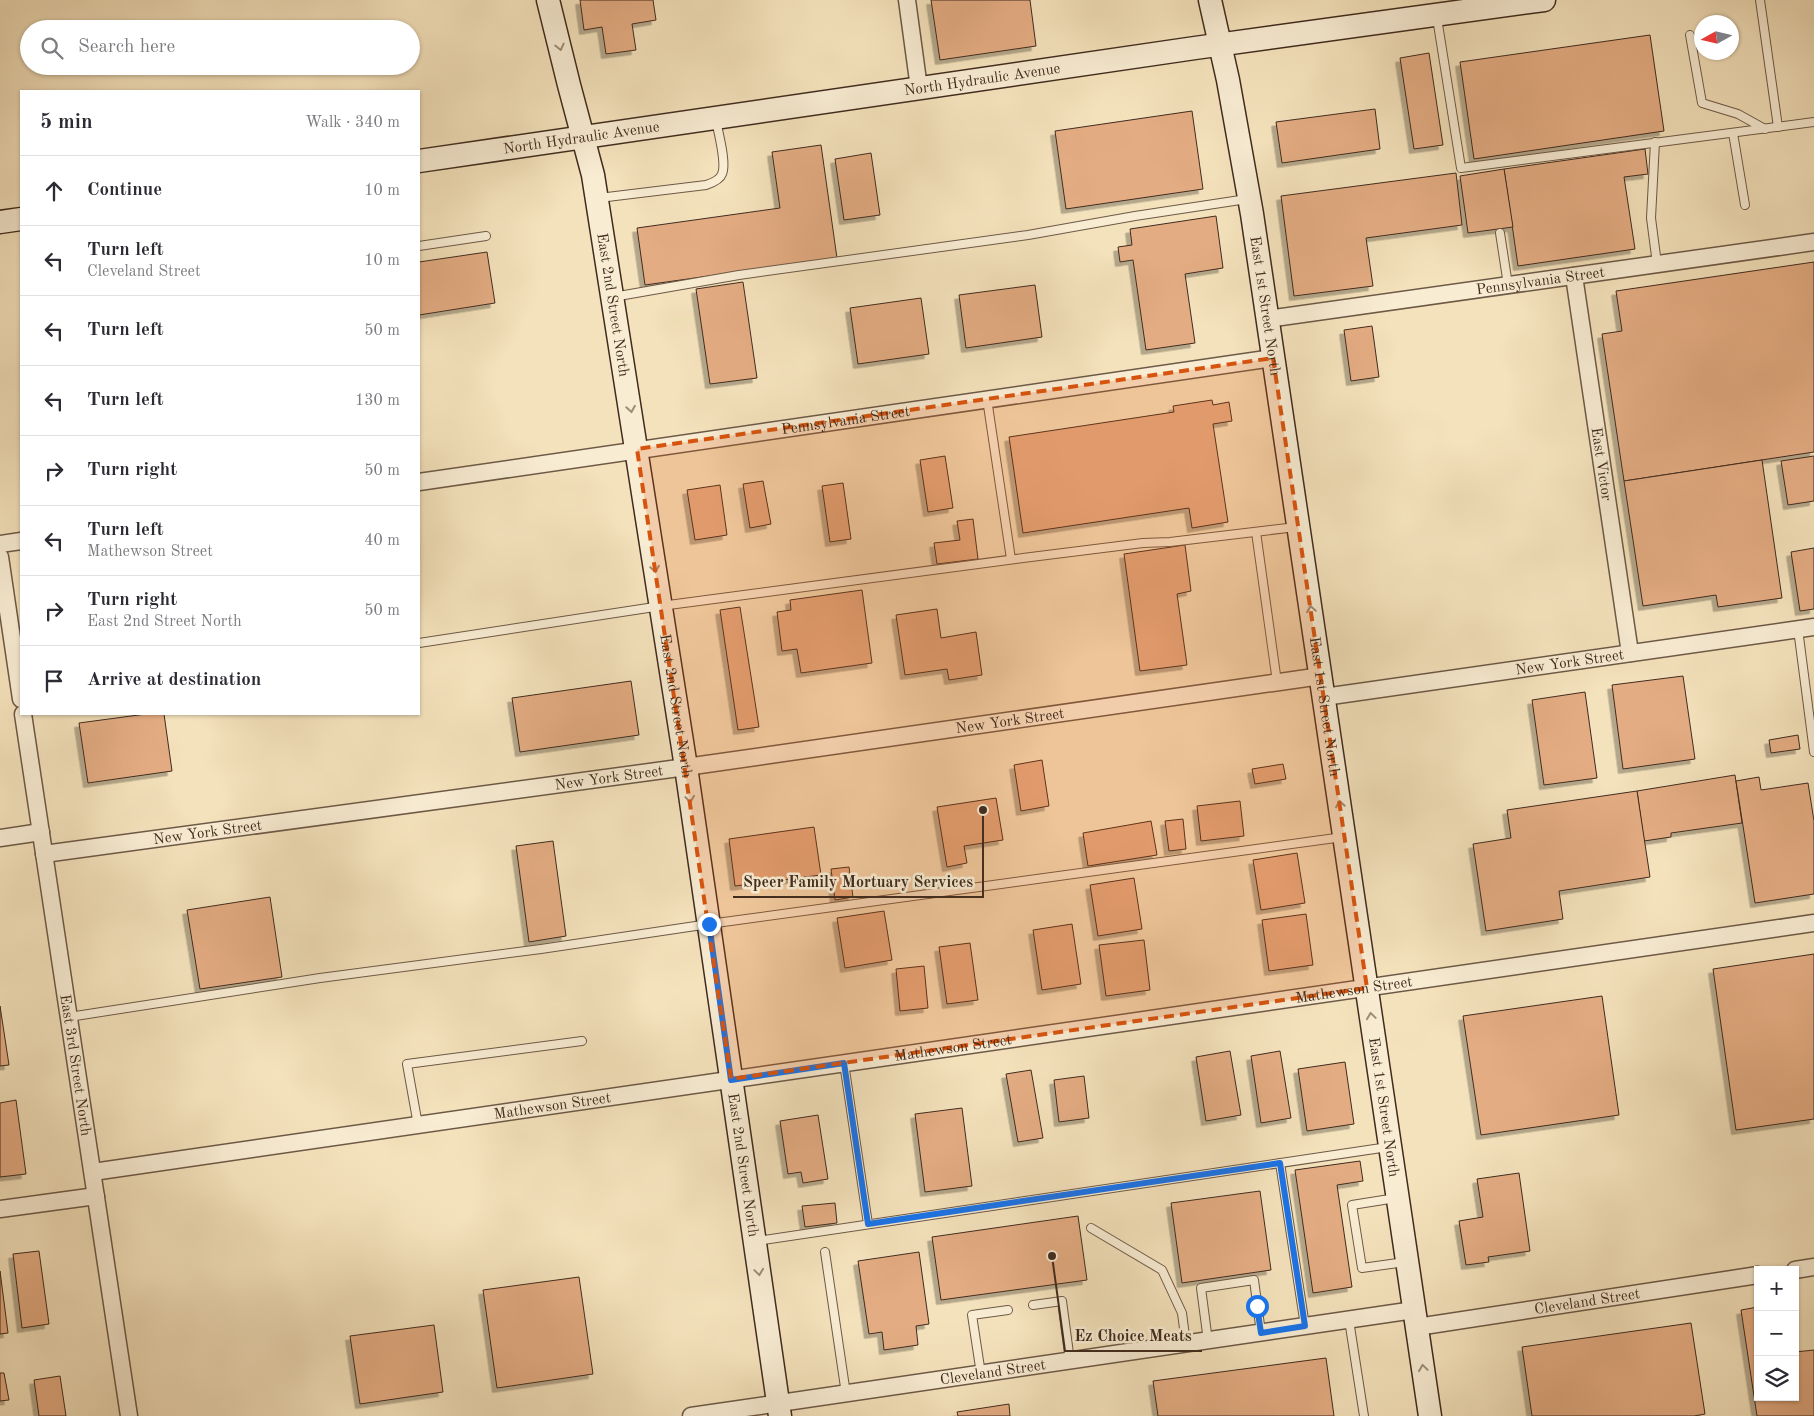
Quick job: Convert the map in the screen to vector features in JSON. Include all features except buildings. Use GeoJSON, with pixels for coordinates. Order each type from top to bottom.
{"type":"FeatureCollection","features":[{"type":"Feature","properties":{"kind":"street","name":"East 2nd Street North"},"geometry":{"type":"LineString","coordinates":[[548,0],[593,175],[597,199],[686,768],[779,1410]]}},
{"type":"Feature","properties":{"kind":"street"},"geometry":{"type":"LineString","coordinates":[[907,0],[920,88]]}},
{"type":"Feature","properties":{"kind":"street","name":"East 1st Street North"},"geometry":{"type":"LineString","coordinates":[[1210,0],[1249,199],[1430,1416]]}},
{"type":"Feature","properties":{"kind":"street","name":"North Hydraulic Avenue"},"geometry":{"type":"LineString","coordinates":[[420,161],[1220,44],[1533,1]]}},
{"type":"Feature","properties":{"kind":"street"},"geometry":{"type":"LineString","coordinates":[[0,222],[20,219]]}},
{"type":"Feature","properties":{"kind":"street","name":"Pennsylvania Street"},"geometry":{"type":"LineString","coordinates":[[1267,320],[1814,242]]}},
{"type":"Feature","properties":{"kind":"street","name":"East Victor"},"geometry":{"type":"LineString","coordinates":[[1574,276],[1630,653]]}},
{"type":"Feature","properties":{"kind":"street","name":"Pennsylvania Street"},"geometry":{"type":"LineString","coordinates":[[420,482],[1273,358]]}},
{"type":"Feature","properties":{"kind":"street"},"geometry":{"type":"LineString","coordinates":[[0,544],[20,541]]}},
{"type":"Feature","properties":{"kind":"street"},"geometry":{"type":"LineString","coordinates":[[0,557],[20,692]]}},
{"type":"Feature","properties":{"kind":"street","name":"New York Street"},"geometry":{"type":"LineString","coordinates":[[44,854],[686,768],[1277,682],[1322,686],[1630,653],[1814,626]]}},
{"type":"Feature","properties":{"kind":"street","name":"East 3rd Street North"},"geometry":{"type":"LineString","coordinates":[[23,715],[129,1416]]}},
{"type":"Feature","properties":{"kind":"street"},"geometry":{"type":"LineString","coordinates":[[0,838],[41,832]]}},
{"type":"Feature","properties":{"kind":"street","name":"Mathewson Street"},"geometry":{"type":"LineString","coordinates":[[93,1172],[1814,924]]}},
{"type":"Feature","properties":{"kind":"street"},"geometry":{"type":"LineString","coordinates":[[0,1209],[96,1196]]}},
{"type":"Feature","properties":{"kind":"street"},"geometry":{"type":"LineString","coordinates":[[1799,1269],[1814,1267]]}},
{"type":"Feature","properties":{"kind":"street","name":"Cleveland Street"},"geometry":{"type":"LineString","coordinates":[[691,1416],[779,1410],[846,1394],[1349,1320],[1416,1318],[1754,1276]]}},
{"type":"Feature","properties":{"kind":"lane"},"geometry":{"type":"LineString","coordinates":[[1760,0],[1778,127]]}},
{"type":"Feature","properties":{"kind":"lane"},"geometry":{"type":"LineString","coordinates":[[1437,15],[1461,168],[1814,122]]}},
{"type":"Feature","properties":{"kind":"lane"},"geometry":{"type":"LineString","coordinates":[[1690,35],[1702,103],[1738,114],[1765,129]]}},
{"type":"Feature","properties":{"kind":"lane"},"geometry":{"type":"LineString","coordinates":[[597,199],[706,185],[716,181],[722,175],[724,164],[716,118]]}},
{"type":"Feature","properties":{"kind":"lane"},"geometry":{"type":"LineString","coordinates":[[1733,133],[1745,205]]}},
{"type":"Feature","properties":{"kind":"lane"},"geometry":{"type":"LineString","coordinates":[[1655,142],[1651,218],[1657,264]]}},
{"type":"Feature","properties":{"kind":"lane"},"geometry":{"type":"LineString","coordinates":[[613,297],[739,275],[1028,235],[1249,199]]}},
{"type":"Feature","properties":{"kind":"lane"},"geometry":{"type":"LineString","coordinates":[[1500,233],[1508,285]]}},
{"type":"Feature","properties":{"kind":"lane"},"geometry":{"type":"LineString","coordinates":[[420,246],[486,236]]}},
{"type":"Feature","properties":{"kind":"lane"},"geometry":{"type":"LineString","coordinates":[[986,399],[1011,560]]}},
{"type":"Feature","properties":{"kind":"lane"},"geometry":{"type":"LineString","coordinates":[[420,644],[661,606],[1143,542],[1170,542],[1298,527]]}},
{"type":"Feature","properties":{"kind":"lane"},"geometry":{"type":"LineString","coordinates":[[1256,532],[1277,682]]}},
{"type":"Feature","properties":{"kind":"lane"},"geometry":{"type":"LineString","coordinates":[[1798,629],[1814,752]]}},
{"type":"Feature","properties":{"kind":"lane"},"geometry":{"type":"LineString","coordinates":[[69,1017],[310,980],[1345,836]]}},
{"type":"Feature","properties":{"kind":"lane"},"geometry":{"type":"LineString","coordinates":[[418,1125],[407,1064],[582,1041]]}},
{"type":"Feature","properties":{"kind":"lane"},"geometry":{"type":"LineString","coordinates":[[844,1063],[868,1224]]}},
{"type":"Feature","properties":{"kind":"lane"},"geometry":{"type":"LineString","coordinates":[[755,1241],[1391,1147]]}},
{"type":"Feature","properties":{"kind":"lane"},"geometry":{"type":"LineString","coordinates":[[1280,1163],[1305,1326]]}},
{"type":"Feature","properties":{"kind":"lane"},"geometry":{"type":"LineString","coordinates":[[1398,1198],[1352,1205],[1362,1268],[1407,1261]]}},
{"type":"Feature","properties":{"kind":"lane"},"geometry":{"type":"LineString","coordinates":[[1091,1228],[1162,1270],[1182,1313],[1186,1344]]}},
{"type":"Feature","properties":{"kind":"lane"},"geometry":{"type":"LineString","coordinates":[[825,1252],[846,1394]]}},
{"type":"Feature","properties":{"kind":"lane"},"geometry":{"type":"LineString","coordinates":[[1208,1341],[1201,1288],[1210,1286],[1254,1280],[1261,1333]]}},
{"type":"Feature","properties":{"kind":"lane"},"geometry":{"type":"LineString","coordinates":[[1033,1305],[1062,1301],[1070,1361]]}},
{"type":"Feature","properties":{"kind":"lane"},"geometry":{"type":"LineString","coordinates":[[981,1374],[972,1315],[1008,1310]]}},
{"type":"Feature","properties":{"kind":"lane"},"geometry":{"type":"LineString","coordinates":[[1349,1320],[1364,1416]]}},
{"type":"Feature","properties":{"kind":"highlighted area"},"geometry":{"type":"Polygon","coordinates":[[[1273,358],[1367,988],[731,1079],[637,449],[1273,358]]]}},
{"type":"Feature","properties":{"kind":"place","name":"Speer Family Mortuary Services"},"geometry":{"type":"Point","coordinates":[983,810]}},
{"type":"Feature","properties":{"kind":"place","name":"Ez Choice Meats"},"geometry":{"type":"Point","coordinates":[1052,1256]}},
{"type":"Feature","properties":{"kind":"route"},"geometry":{"type":"LineString","coordinates":[[709,924],[731,1080],[844,1063],[868,1224],[1280,1163],[1305,1326],[1261,1333],[1257,1306]]}}]}
